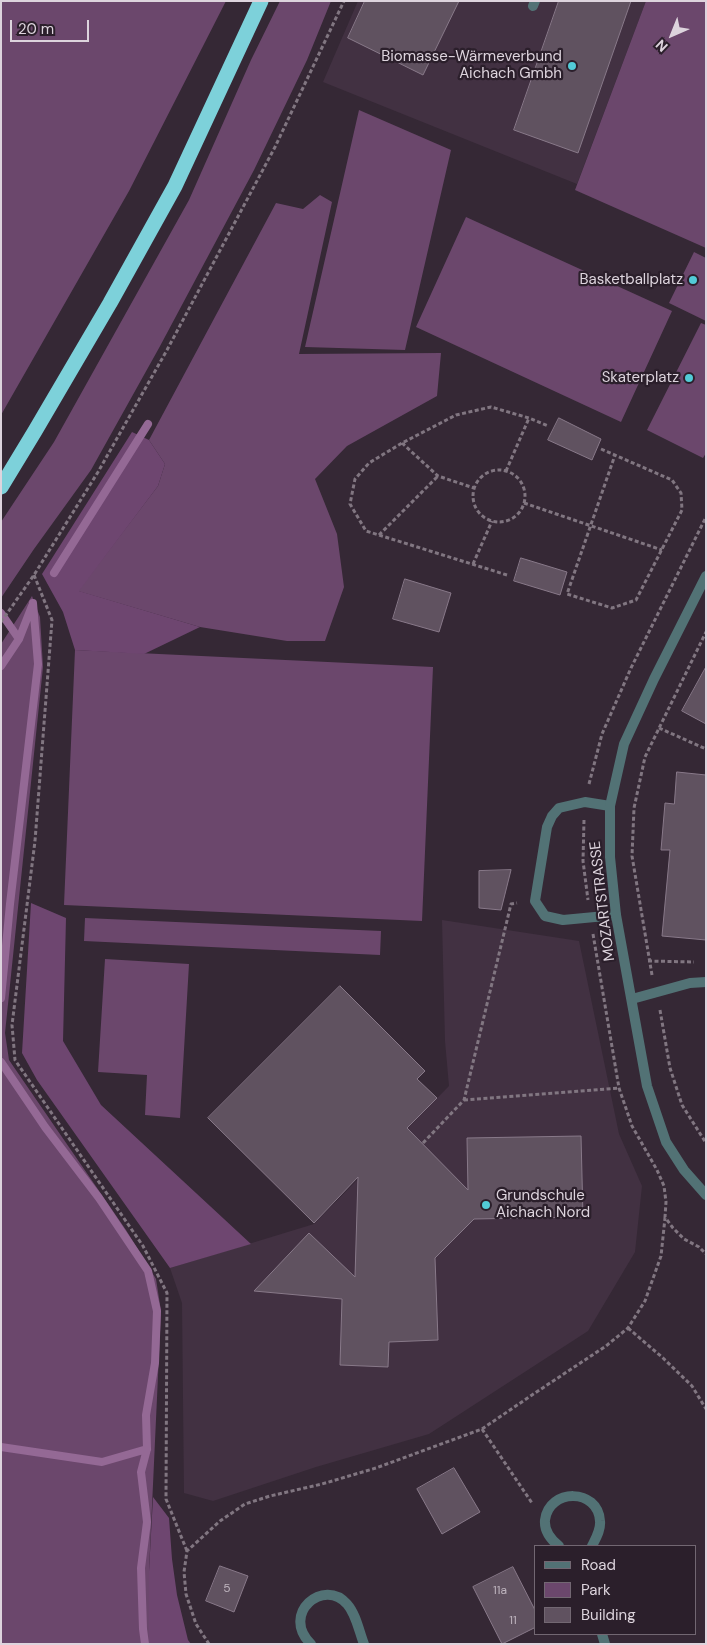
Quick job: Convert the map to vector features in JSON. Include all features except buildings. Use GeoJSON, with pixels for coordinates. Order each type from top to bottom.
{"type":"FeatureCollection","features":[{"type":"Feature","properties":{"kind":"highway"},"geometry":{"type":"LineString","coordinates":[[1,487],[105,312],[175,186],[261,1]]}},
{"type":"Feature","properties":{"kind":"street","name":"MOZARTSTRASSE"},"geometry":{"type":"LineString","coordinates":[[706,576],[654,679],[624,744],[610,806],[610,856],[616,915],[647,1086],[666,1142],[684,1170],[706,1195]]}},
{"type":"Feature","properties":{"kind":"street"},"geometry":{"type":"LineString","coordinates":[[610,806],[585,802],[559,808],[552,816],[547,827],[535,901],[546,916],[563,920],[616,915]]}},
{"type":"Feature","properties":{"kind":"street"},"geometry":{"type":"LineString","coordinates":[[632,999],[690,983],[706,982]]}},
{"type":"Feature","properties":{"kind":"street"},"geometry":{"type":"LineString","coordinates":[[557,1545],[550,1539],[546,1531],[546,1514],[550,1506],[557,1500],[575,1495],[592,1503],[598,1511],[599,1529],[592,1545]]}},
{"type":"Feature","properties":{"kind":"street"},"geometry":{"type":"LineString","coordinates":[[311,1644],[301,1630],[302,1612],[306,1604],[322,1595],[340,1598],[347,1604],[352,1611],[364,1644]]}},
{"type":"Feature","properties":{"kind":"path"},"geometry":{"type":"LineString","coordinates":[[1,622],[34,575],[98,472],[167,350],[274,147],[344,1]]}},
{"type":"Feature","properties":{"kind":"path"},"geometry":{"type":"LineString","coordinates":[[507,575],[366,531],[350,504],[355,478],[369,463],[402,442],[456,415],[491,407],[529,418],[548,426]]}},
{"type":"Feature","properties":{"kind":"path"},"geometry":{"type":"LineString","coordinates":[[506,471],[529,418]]}},
{"type":"Feature","properties":{"kind":"path"},"geometry":{"type":"LineString","coordinates":[[402,442],[438,476],[474,488]]}},
{"type":"Feature","properties":{"kind":"path"},"geometry":{"type":"LineString","coordinates":[[601,450],[672,480],[681,493],[682,510],[636,600],[612,608],[567,594],[615,456]]}},
{"type":"Feature","properties":{"kind":"path"},"geometry":{"type":"LineString","coordinates":[[496,470],[506,471],[515,476],[522,484],[524,504],[511,519],[502,522],[492,521],[482,516],[476,508],[473,498],[474,488],[478,480],[486,473],[496,470]]}},
{"type":"Feature","properties":{"kind":"path"},"geometry":{"type":"LineString","coordinates":[[379,535],[438,476]]}},
{"type":"Feature","properties":{"kind":"path"},"geometry":{"type":"LineString","coordinates":[[524,504],[662,550]]}},
{"type":"Feature","properties":{"kind":"path"},"geometry":{"type":"LineString","coordinates":[[473,564],[492,521]]}},
{"type":"Feature","properties":{"kind":"path"},"geometry":{"type":"LineString","coordinates":[[34,575],[52,620],[35,841],[12,1025],[15,1060],[143,1246],[167,1293],[166,1499],[187,1551],[184,1572],[186,1594],[196,1624],[209,1644]]}},
{"type":"Feature","properties":{"kind":"path"},"geometry":{"type":"LineString","coordinates":[[706,632],[645,757],[634,808],[632,856],[649,960],[662,1016],[670,1068],[682,1105],[706,1143]]}},
{"type":"Feature","properties":{"kind":"path"},"geometry":{"type":"LineString","coordinates":[[658,728],[706,749]]}},
{"type":"Feature","properties":{"kind":"path"},"geometry":{"type":"LineString","coordinates":[[423,1143],[464,1100],[511,904],[535,901]]}},
{"type":"Feature","properties":{"kind":"path"},"geometry":{"type":"LineString","coordinates":[[598,962],[649,960],[697,962]]}},
{"type":"Feature","properties":{"kind":"path"},"geometry":{"type":"LineString","coordinates":[[464,1100],[619,1088]]}},
{"type":"Feature","properties":{"kind":"path"},"geometry":{"type":"LineString","coordinates":[[187,1551],[220,1521],[245,1504],[376,1468],[482,1429],[606,1346],[628,1328],[645,1301],[661,1256],[665,1217]]}},
{"type":"Feature","properties":{"kind":"path"},"geometry":{"type":"LineString","coordinates":[[628,1328],[664,1358],[692,1386],[706,1408]]}},
{"type":"Feature","properties":{"kind":"path"},"geometry":{"type":"LineString","coordinates":[[482,1429],[545,1523]]}},
{"type":"Feature","properties":{"kind":"shaded area"},"geometry":{"type":"Polygon","coordinates":[[[358,1],[646,1],[577,184],[323,82],[358,1]]]}},
{"type":"Feature","properties":{"kind":"shaded area"},"geometry":{"type":"Polygon","coordinates":[[[132,432],[149,440],[165,464],[158,486],[79,591],[200,627],[144,654],[75,650],[63,612],[42,574],[132,432]]]}},
{"type":"Feature","properties":{"kind":"shaded area"},"geometry":{"type":"Polygon","coordinates":[[[31,903],[66,918],[63,1041],[101,1105],[251,1244],[170,1268],[37,1080],[22,1053],[31,903]]]}},
{"type":"Feature","properties":{"kind":"shaded area","name":"Grundschule Aichach Nord"},"geometry":{"type":"Polygon","coordinates":[[[442,920],[579,941],[619,1134],[642,1186],[635,1252],[588,1331],[429,1434],[316,1467],[213,1501],[184,1493],[182,1303],[170,1268],[314,1224],[449,1086],[445,1041],[442,920]]]}},
{"type":"Feature","properties":{"kind":"shaded area"},"geometry":{"type":"Polygon","coordinates":[[[153,1497],[169,1518],[177,1595],[188,1640],[191,1644],[149,1644],[149,1571],[153,1497]]]}},
{"type":"Feature","properties":{"kind":"green space"},"geometry":{"type":"Polygon","coordinates":[[[1,1],[226,1],[129,191],[1,415],[1,1]]]}},
{"type":"Feature","properties":{"kind":"green space"},"geometry":{"type":"Polygon","coordinates":[[[280,1],[331,1],[307,60],[254,170],[159,348],[91,470],[1,598],[1,522],[54,442],[189,200],[251,60],[280,1]]]}},
{"type":"Feature","properties":{"kind":"green space"},"geometry":{"type":"Polygon","coordinates":[[[646,1],[706,1],[706,248],[575,190],[646,1]]]}},
{"type":"Feature","properties":{"kind":"green space"},"geometry":{"type":"Polygon","coordinates":[[[359,110],[451,150],[405,350],[305,347],[359,110]]]}},
{"type":"Feature","properties":{"kind":"green space"},"geometry":{"type":"Polygon","coordinates":[[[320,195],[332,202],[299,354],[441,353],[437,396],[347,446],[315,479],[337,534],[344,587],[325,641],[287,641],[200,627],[78,591],[158,486],[165,464],[149,440],[276,203],[303,209],[320,195]]]}},
{"type":"Feature","properties":{"kind":"green space"},"geometry":{"type":"Polygon","coordinates":[[[466,217],[672,311],[621,422],[416,327],[466,217]]]}},
{"type":"Feature","properties":{"kind":"green space","name":"Basketballplatz"},"geometry":{"type":"Polygon","coordinates":[[[694,252],[706,258],[706,321],[669,303],[694,252]]]}},
{"type":"Feature","properties":{"kind":"green space","name":"Skaterplatz"},"geometry":{"type":"Polygon","coordinates":[[[701,323],[706,325],[706,453],[703,458],[647,430],[701,323]]]}},
{"type":"Feature","properties":{"kind":"green space"},"geometry":{"type":"Polygon","coordinates":[[[32,596],[40,617],[43,667],[5,1033],[9,1060],[126,1230],[156,1279],[161,1311],[149,1571],[149,1644],[1,1644],[1,644],[32,596]]]}},
{"type":"Feature","properties":{"kind":"green space"},"geometry":{"type":"Polygon","coordinates":[[[75,650],[433,667],[422,921],[64,905],[75,650]]]}},
{"type":"Feature","properties":{"kind":"green space"},"geometry":{"type":"Polygon","coordinates":[[[85,918],[381,931],[380,955],[84,941],[85,918]]]}},
{"type":"Feature","properties":{"kind":"green space"},"geometry":{"type":"Polygon","coordinates":[[[105,959],[189,964],[180,1118],[145,1115],[147,1075],[98,1072],[105,959]]]}},
{"type":"Feature","properties":{"kind":"waterway"},"geometry":{"type":"LineString","coordinates":[[54,573],[148,424]]}},
{"type":"Feature","properties":{"kind":"waterway"},"geometry":{"type":"LineString","coordinates":[[1,998],[38,664],[33,603]]}},
{"type":"Feature","properties":{"kind":"waterway"},"geometry":{"type":"LineString","coordinates":[[1,666],[19,639],[32,606]]}},
{"type":"Feature","properties":{"kind":"waterway"},"geometry":{"type":"LineString","coordinates":[[1,613],[19,639]]}},
{"type":"Feature","properties":{"kind":"waterway"},"geometry":{"type":"LineString","coordinates":[[1,1062],[45,1127],[99,1198],[148,1271],[157,1311],[155,1363],[146,1415],[147,1449],[141,1472],[147,1522],[141,1568],[145,1644]]}},
{"type":"Feature","properties":{"kind":"waterway"},"geometry":{"type":"LineString","coordinates":[[1,1447],[102,1462],[147,1449]]}},
{"type":"Feature","properties":{"kind":"place","name":"Biomasse-Wärmeverbund Aichach Gmbh"},"geometry":{"type":"Point","coordinates":[572,66]}},
{"type":"Feature","properties":{"kind":"place","name":"Basketballplatz"},"geometry":{"type":"Point","coordinates":[693,280]}},
{"type":"Feature","properties":{"kind":"place","name":"Skaterplatz"},"geometry":{"type":"Point","coordinates":[689,378]}},
{"type":"Feature","properties":{"kind":"place","name":"Grundschule Aichach Nord"},"geometry":{"type":"Point","coordinates":[486,1205]}}]}
